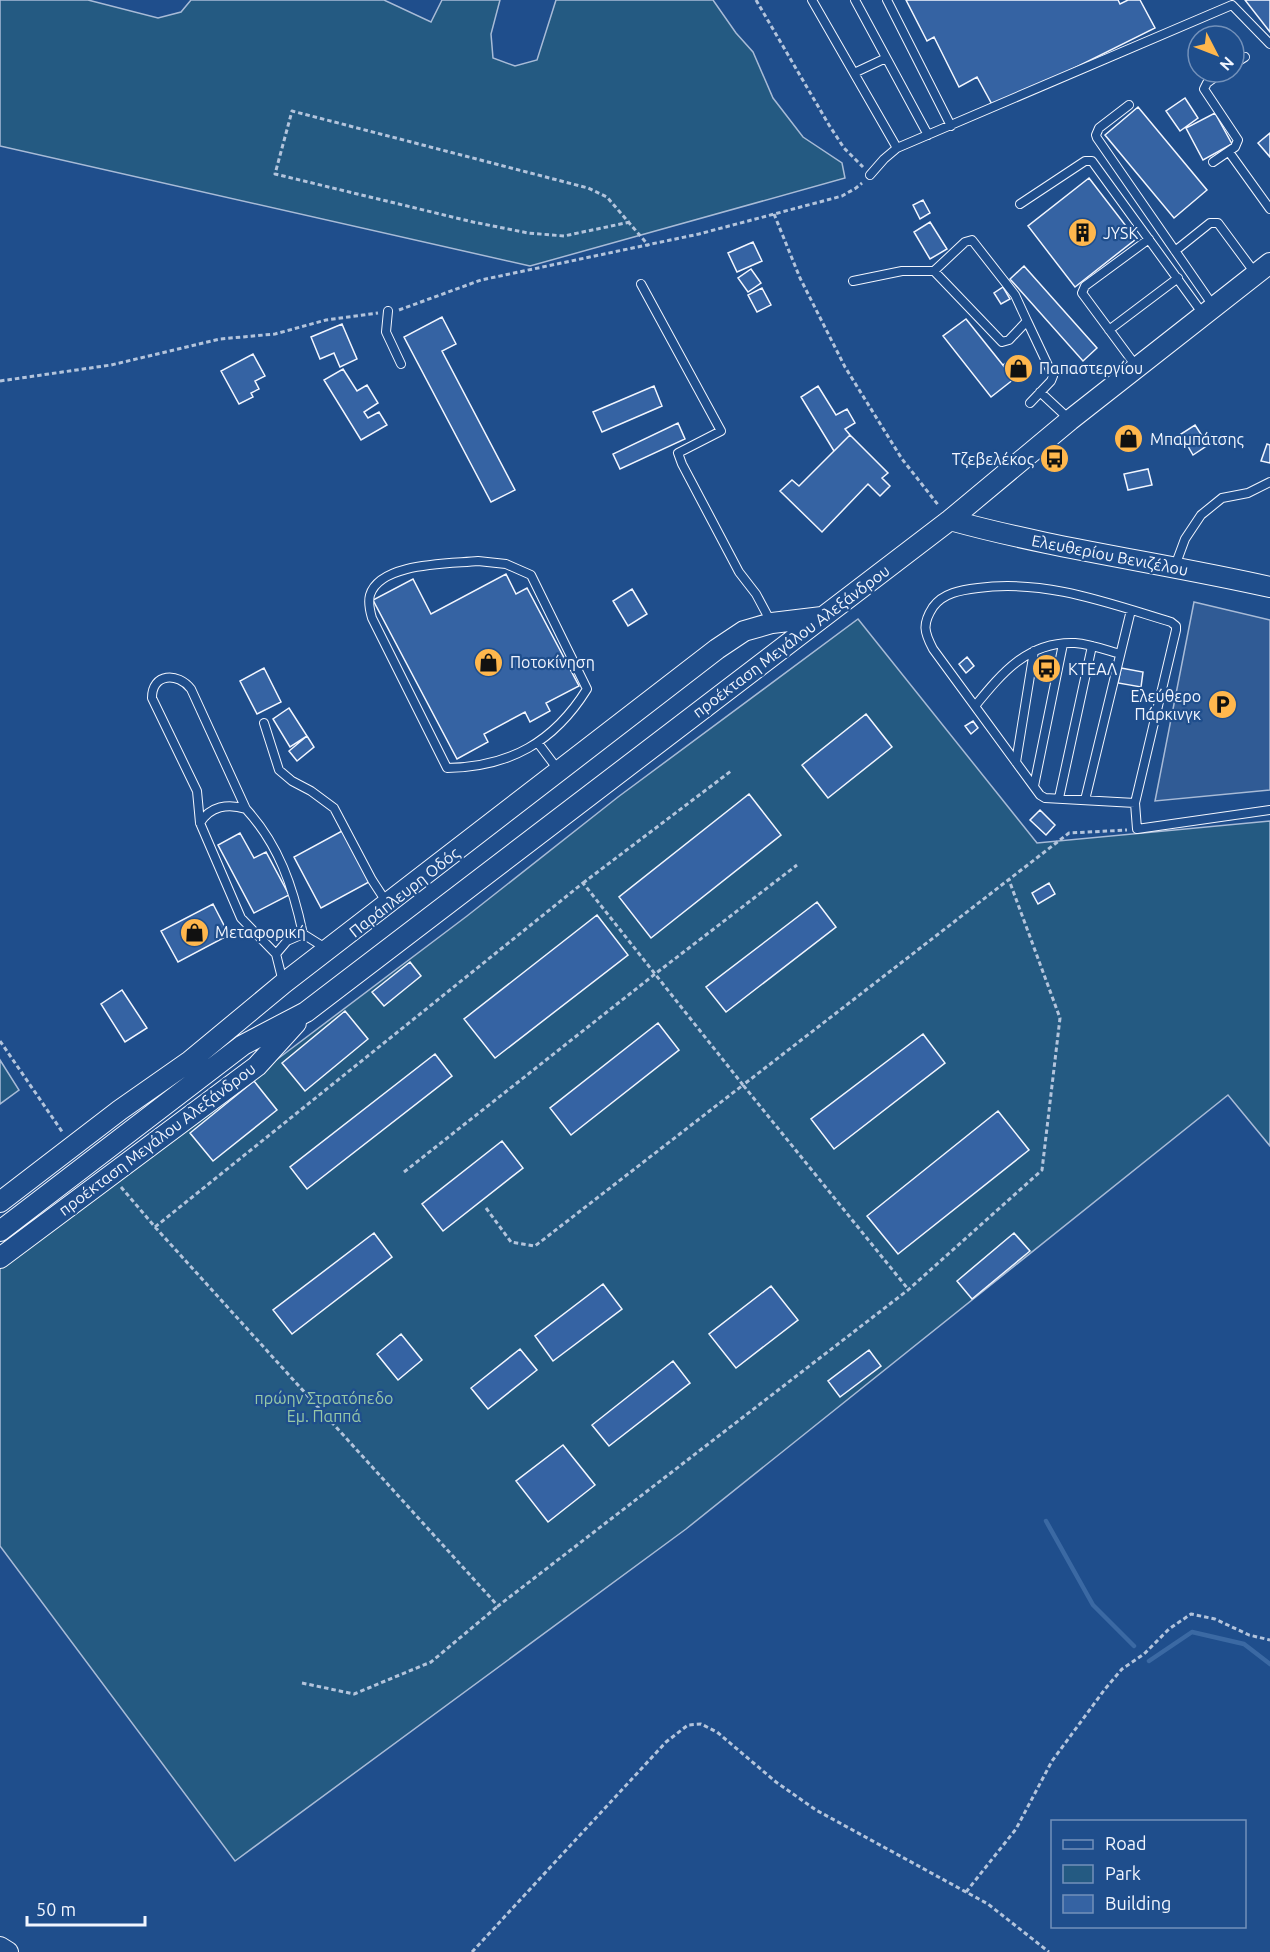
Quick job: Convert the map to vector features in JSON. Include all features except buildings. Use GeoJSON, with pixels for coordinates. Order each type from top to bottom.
{"type":"FeatureCollection","features":[{"type":"Feature","properties":{"kind":"main road","name":"προέκταση Μεγάλου Αλεξάνδρου"},"geometry":{"type":"LineString","coordinates":[[0,1231],[243,1045],[306,1012],[950,519],[1070,420],[1263,268]]}},
{"type":"Feature","properties":{"kind":"main road","name":"Ελευθερίου Βενιζέλου"},"geometry":{"type":"LineString","coordinates":[[950,519],[1034,540],[1270,587]]}},
{"type":"Feature","properties":{"kind":"main road","name":"Παράπλευρη Οδός"},"geometry":{"type":"LineString","coordinates":[[0,1202],[120,1110],[190,1061],[284,983],[717,649],[744,631],[772,623],[823,617]]}},
{"type":"Feature","properties":{"kind":"main road","name":"προέκταση Μεγάλου Αλεξάνδρου"},"geometry":{"type":"LineString","coordinates":[[0,1258],[257,1066],[306,1012]]}},
{"type":"Feature","properties":{"kind":"main road"},"geometry":{"type":"LineString","coordinates":[[109,1148],[190,1061]]}},
{"type":"Feature","properties":{"kind":"main road"},"geometry":{"type":"LineString","coordinates":[[0,1947],[8,1952]]}},
{"type":"Feature","properties":{"kind":"lane"},"geometry":{"type":"LineString","coordinates":[[812,0],[897,148]]}},
{"type":"Feature","properties":{"kind":"lane"},"geometry":{"type":"LineString","coordinates":[[855,0],[928,135]]}},
{"type":"Feature","properties":{"kind":"lane"},"geometry":{"type":"LineString","coordinates":[[887,0],[951,126]]}},
{"type":"Feature","properties":{"kind":"lane"},"geometry":{"type":"LineString","coordinates":[[870,175],[897,148],[1233,3],[1270,45]]}},
{"type":"Feature","properties":{"kind":"lane"},"geometry":{"type":"LineString","coordinates":[[854,73],[886,58]]}},
{"type":"Feature","properties":{"kind":"lane"},"geometry":{"type":"LineString","coordinates":[[1207,84],[1204,90],[1237,137],[1238,144],[1213,162]]}},
{"type":"Feature","properties":{"kind":"lane"},"geometry":{"type":"LineString","coordinates":[[1129,105],[1099,128],[1097,138],[1175,250],[1209,311]]}},
{"type":"Feature","properties":{"kind":"lane"},"geometry":{"type":"LineString","coordinates":[[1229,152],[1270,210]]}},
{"type":"Feature","properties":{"kind":"lane"},"geometry":{"type":"LineString","coordinates":[[1020,204],[1085,161],[1092,161],[1178,278],[1209,311]]}},
{"type":"Feature","properties":{"kind":"lane"},"geometry":{"type":"LineString","coordinates":[[1175,250],[1210,224],[1218,223],[1263,268]]}},
{"type":"Feature","properties":{"kind":"lane"},"geometry":{"type":"LineString","coordinates":[[1137,368],[1083,296],[1082,289],[1149,239]]}},
{"type":"Feature","properties":{"kind":"lane"},"geometry":{"type":"LineString","coordinates":[[852,281],[902,271],[934,271],[965,242],[968,240],[975,242],[1015,295],[1053,376],[1030,403]]}},
{"type":"Feature","properties":{"kind":"lane"},"geometry":{"type":"LineString","coordinates":[[934,271],[1002,342],[1009,340],[1027,321]]}},
{"type":"Feature","properties":{"kind":"lane"},"geometry":{"type":"LineString","coordinates":[[1109,330],[1178,278]]}},
{"type":"Feature","properties":{"kind":"lane"},"geometry":{"type":"LineString","coordinates":[[641,284],[722,431],[678,453],[682,464],[739,572],[756,594],[772,623]]}},
{"type":"Feature","properties":{"kind":"lane"},"geometry":{"type":"LineString","coordinates":[[388,312],[386,332],[402,364]]}},
{"type":"Feature","properties":{"kind":"lane"},"geometry":{"type":"LineString","coordinates":[[1040,392],[1070,420]]}},
{"type":"Feature","properties":{"kind":"lane"},"geometry":{"type":"LineString","coordinates":[[1174,567],[1185,539],[1201,514],[1222,498],[1248,493],[1270,482]]}},
{"type":"Feature","properties":{"kind":"lane"},"geometry":{"type":"LineString","coordinates":[[478,561],[506,564],[531,575],[587,689],[566,719],[538,743],[503,760],[485,765],[447,768],[372,618],[369,597],[383,578],[400,570],[478,561]]}},
{"type":"Feature","properties":{"kind":"lane"},"geometry":{"type":"LineString","coordinates":[[1135,802],[1043,797],[924,634],[927,616],[937,601],[958,590],[994,586],[1035,586],[1075,593],[1171,622],[1176,626],[1135,802],[1137,829],[1270,810]]}},
{"type":"Feature","properties":{"kind":"lane"},"geometry":{"type":"LineString","coordinates":[[1085,800],[1131,610]]}},
{"type":"Feature","properties":{"kind":"lane"},"geometry":{"type":"LineString","coordinates":[[975,706],[1013,664],[1035,651],[1075,643],[1120,654]]}},
{"type":"Feature","properties":{"kind":"lane"},"geometry":{"type":"LineString","coordinates":[[1034,786],[1063,644]]}},
{"type":"Feature","properties":{"kind":"lane"},"geometry":{"type":"LineString","coordinates":[[1059,798],[1092,646]]}},
{"type":"Feature","properties":{"kind":"lane"},"geometry":{"type":"LineString","coordinates":[[1016,762],[1035,651]]}},
{"type":"Feature","properties":{"kind":"lane"},"geometry":{"type":"LineString","coordinates":[[284,983],[276,954],[241,918],[200,823],[197,791],[152,698],[155,686],[165,678],[179,679],[191,689],[246,809],[259,823],[277,854],[295,897],[303,934],[329,950]]}},
{"type":"Feature","properties":{"kind":"lane"},"geometry":{"type":"LineString","coordinates":[[264,723],[279,770],[334,808],[372,880],[388,904]]}},
{"type":"Feature","properties":{"kind":"lane"},"geometry":{"type":"LineString","coordinates":[[538,743],[560,772]]}},
{"type":"Feature","properties":{"kind":"lane"},"geometry":{"type":"LineString","coordinates":[[200,823],[204,816],[220,807],[237,806],[246,809]]}},
{"type":"Feature","properties":{"kind":"lane"},"geometry":{"type":"LineString","coordinates":[[276,954],[287,941],[303,934]]}},
{"type":"Feature","properties":{"kind":"path"},"geometry":{"type":"LineString","coordinates":[[0,381],[111,365],[220,339],[276,334],[326,320],[400,310],[481,280],[649,246],[842,196],[856,188],[870,175],[844,148],[829,125],[756,0]]}},
{"type":"Feature","properties":{"kind":"path"},"geometry":{"type":"LineString","coordinates":[[630,222],[564,236],[528,233],[275,174],[291,111],[588,189],[607,197],[630,222],[649,246]]}},
{"type":"Feature","properties":{"kind":"path"},"geometry":{"type":"LineString","coordinates":[[774,214],[800,278],[845,367],[902,459],[950,519]]}},
{"type":"Feature","properties":{"kind":"path"},"geometry":{"type":"LineString","coordinates":[[155,1227],[583,883],[731,771]]}},
{"type":"Feature","properties":{"kind":"path"},"geometry":{"type":"LineString","coordinates":[[486,1208],[511,1242],[535,1246],[1069,833],[1137,829]]}},
{"type":"Feature","properties":{"kind":"path"},"geometry":{"type":"LineString","coordinates":[[404,1172],[796,865]]}},
{"type":"Feature","properties":{"kind":"path"},"geometry":{"type":"LineString","coordinates":[[302,1683],[354,1694],[431,1662],[498,1606],[908,1290],[1042,1170],[1060,1018],[1009,880]]}},
{"type":"Feature","properties":{"kind":"path"},"geometry":{"type":"LineString","coordinates":[[583,883],[908,1290]]}},
{"type":"Feature","properties":{"kind":"path"},"geometry":{"type":"LineString","coordinates":[[0,1041],[73,1147]]}},
{"type":"Feature","properties":{"kind":"path"},"geometry":{"type":"LineString","coordinates":[[110,1174],[155,1227],[498,1606]]}},
{"type":"Feature","properties":{"kind":"path"},"geometry":{"type":"LineString","coordinates":[[966,1892],[1016,1829],[1052,1761],[1105,1689],[1122,1669],[1144,1654],[1169,1629],[1191,1614],[1215,1619],[1249,1635],[1270,1640]]}},
{"type":"Feature","properties":{"kind":"path"},"geometry":{"type":"LineString","coordinates":[[471,1952],[666,1743],[688,1725],[701,1724],[717,1732],[776,1782],[816,1810],[988,1904],[1049,1952]]}},
{"type":"Feature","properties":{"kind":"green space"},"geometry":{"type":"Polygon","coordinates":[[[0,0],[88,0],[158,18],[181,12],[191,0],[384,0],[431,22],[442,0],[500,0],[491,34],[493,58],[515,66],[537,60],[556,0],[713,0],[736,33],[753,52],[773,98],[803,137],[842,163],[845,178],[530,266],[0,146],[0,0]]]}},
{"type":"Feature","properties":{"kind":"green space","name":"πρώην Στρατόπεδο Εμ. Παππά"},"geometry":{"type":"Polygon","coordinates":[[[858,619],[1037,843],[1270,821],[1270,1146],[1228,1095],[686,1529],[235,1861],[0,1546],[0,1263],[259,1073],[467,916],[618,797],[858,619]]]}},
{"type":"Feature","properties":{"kind":"green space"},"geometry":{"type":"Polygon","coordinates":[[[0,1060],[19,1090],[0,1104],[0,1060]]]}},
{"type":"Feature","properties":{"kind":"shaded area","name":"Ελεύθερο Πάρκινγκ"},"geometry":{"type":"Polygon","coordinates":[[[1194,602],[1270,620],[1270,790],[1155,801],[1194,602]]]}},
{"type":"Feature","properties":{"kind":"waterway"},"geometry":{"type":"LineString","coordinates":[[1046,1521],[1093,1605],[1134,1646]]}},
{"type":"Feature","properties":{"kind":"waterway"},"geometry":{"type":"LineString","coordinates":[[1149,1661],[1192,1632],[1244,1644],[1270,1664]]}},
{"type":"Feature","properties":{"kind":"place","name":"JYSK"},"geometry":{"type":"Point","coordinates":[1082,233]}},
{"type":"Feature","properties":{"kind":"place","name":"Παπαστεργίου"},"geometry":{"type":"Point","coordinates":[1018,368]}},
{"type":"Feature","properties":{"kind":"place","name":"Μπαμπάτσης"},"geometry":{"type":"Point","coordinates":[1129,439]}},
{"type":"Feature","properties":{"kind":"place","name":"Τζεβελέκος"},"geometry":{"type":"Point","coordinates":[1055,459]}},
{"type":"Feature","properties":{"kind":"place","name":"Ποτοκίνηση"},"geometry":{"type":"Point","coordinates":[489,662]}},
{"type":"Feature","properties":{"kind":"place","name":"ΚΤΕΑΛ"},"geometry":{"type":"Point","coordinates":[1047,669]}},
{"type":"Feature","properties":{"kind":"place","name":"Ελεύθερο Πάρκινγκ"},"geometry":{"type":"Point","coordinates":[1222,705]}},
{"type":"Feature","properties":{"kind":"place","name":"Μεταφορική"},"geometry":{"type":"Point","coordinates":[194,932]}}]}
